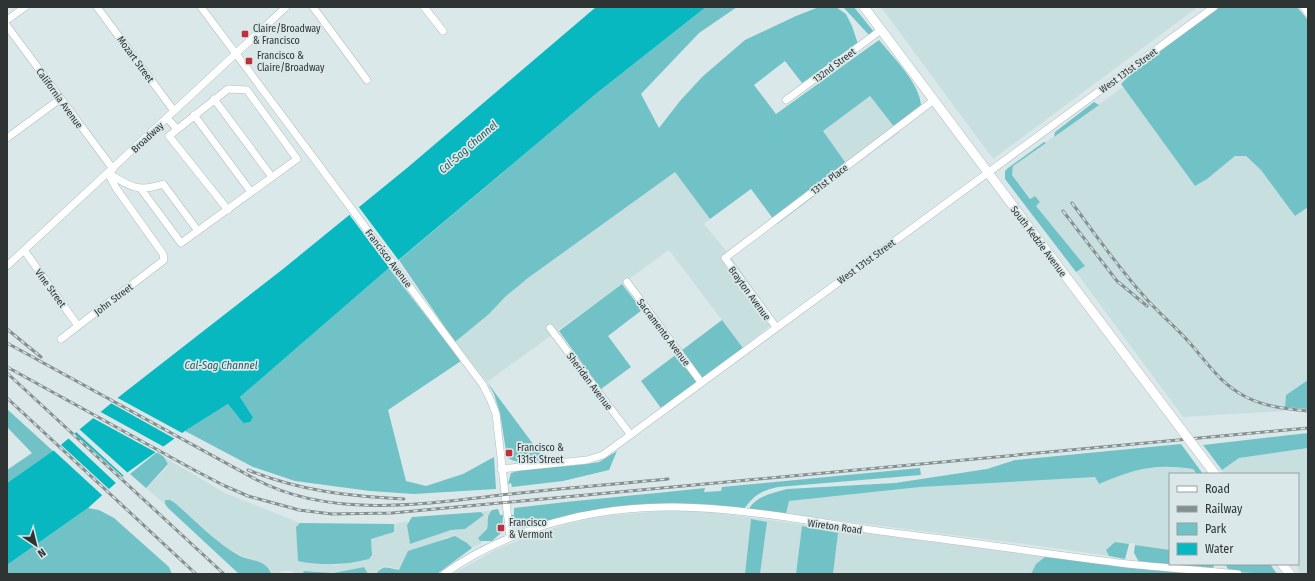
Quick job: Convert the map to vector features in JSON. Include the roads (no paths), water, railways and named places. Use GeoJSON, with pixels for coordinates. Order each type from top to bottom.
{"type":"FeatureCollection","features":[{"type":"Feature","properties":{"kind":"main road","name":"South Kedzie Avenue"},"geometry":{"type":"LineString","coordinates":[[864,7],[1214,473]]}},
{"type":"Feature","properties":{"kind":"main road"},"geometry":{"type":"LineString","coordinates":[[1283,565],[1290,574]]}},
{"type":"Feature","properties":{"kind":"street"},"geometry":{"type":"LineString","coordinates":[[7,20],[25,7]]}},
{"type":"Feature","properties":{"kind":"street","name":"Mozart Street"},"geometry":{"type":"LineString","coordinates":[[97,7],[174,111]]}},
{"type":"Feature","properties":{"kind":"street","name":"Francisco Avenue"},"geometry":{"type":"LineString","coordinates":[[201,7],[483,385],[496,414],[501,470],[510,538]]}},
{"type":"Feature","properties":{"kind":"street","name":"Broadway"},"geometry":{"type":"LineString","coordinates":[[7,266],[286,7]]}},
{"type":"Feature","properties":{"kind":"street"},"geometry":{"type":"LineString","coordinates":[[313,7],[367,80]]}},
{"type":"Feature","properties":{"kind":"street"},"geometry":{"type":"LineString","coordinates":[[424,7],[443,31]]}},
{"type":"Feature","properties":{"kind":"street","name":"West 131st Street"},"geometry":{"type":"LineString","coordinates":[[501,470],[595,459],[603,455],[1214,7]]}},
{"type":"Feature","properties":{"kind":"street"},"geometry":{"type":"LineString","coordinates":[[1304,7],[1308,13]]}},
{"type":"Feature","properties":{"kind":"street","name":"California Avenue"},"geometry":{"type":"LineString","coordinates":[[7,26],[110,171],[116,188],[163,254],[164,260]]}},
{"type":"Feature","properties":{"kind":"street","name":"132nd Street"},"geometry":{"type":"LineString","coordinates":[[786,100],[881,30]]}},
{"type":"Feature","properties":{"kind":"street"},"geometry":{"type":"LineString","coordinates":[[141,189],[181,243],[198,232],[228,210],[272,177],[297,159],[246,90],[228,89],[169,136],[228,210]]}},
{"type":"Feature","properties":{"kind":"street"},"geometry":{"type":"LineString","coordinates":[[7,138],[60,99]]}},
{"type":"Feature","properties":{"kind":"street"},"geometry":{"type":"LineString","coordinates":[[214,99],[272,177]]}},
{"type":"Feature","properties":{"kind":"street","name":"131st Place"},"geometry":{"type":"LineString","coordinates":[[725,258],[934,100]]}},
{"type":"Feature","properties":{"kind":"street"},"geometry":{"type":"LineString","coordinates":[[194,115],[252,192]]}},
{"type":"Feature","properties":{"kind":"street"},"geometry":{"type":"LineString","coordinates":[[167,118],[177,129]]}},
{"type":"Feature","properties":{"kind":"street"},"geometry":{"type":"LineString","coordinates":[[110,171],[129,186],[141,189],[152,188],[163,184],[198,232]]}},
{"type":"Feature","properties":{"kind":"street","name":"Vine Street"},"geometry":{"type":"LineString","coordinates":[[24,250],[78,326]]}},
{"type":"Feature","properties":{"kind":"street","name":"Brayton Avenue"},"geometry":{"type":"LineString","coordinates":[[725,258],[776,327]]}},
{"type":"Feature","properties":{"kind":"street","name":"John Street"},"geometry":{"type":"LineString","coordinates":[[61,339],[164,260]]}},
{"type":"Feature","properties":{"kind":"street","name":"Sacramento Avenue"},"geometry":{"type":"LineString","coordinates":[[627,282],[701,382]]}},
{"type":"Feature","properties":{"kind":"street","name":"Sheridan Avenue"},"geometry":{"type":"LineString","coordinates":[[550,328],[630,434]]}},
{"type":"Feature","properties":{"kind":"street","name":"Wireton Road"},"geometry":{"type":"LineString","coordinates":[[444,574],[480,551],[540,527],[612,511],[681,508],[756,513],[844,527],[1129,564],[1238,574]]}},
{"type":"Feature","properties":{"kind":"water","name":"Cal-Sag Channel"},"geometry":{"type":"Polygon","coordinates":[[[596,7],[706,7],[597,93],[389,268],[240,397],[253,417],[250,422],[243,423],[228,404],[185,431],[128,472],[88,508],[7,565],[7,483],[57,448],[120,396],[283,269],[407,168],[596,7]]]}},
{"type":"Feature","properties":{"kind":"railway"},"geometry":{"type":"LineString","coordinates":[[1072,203],[1133,284],[1183,335],[1214,372],[1228,385],[1246,397],[1261,403],[1308,411]]}},
{"type":"Feature","properties":{"kind":"railway"},"geometry":{"type":"LineString","coordinates":[[1063,211],[1117,281],[1147,306]]}},
{"type":"Feature","properties":{"kind":"railway"},"geometry":{"type":"LineString","coordinates":[[7,329],[41,357]]}},
{"type":"Feature","properties":{"kind":"railway"},"geometry":{"type":"LineString","coordinates":[[7,343],[257,480],[287,492],[318,500],[349,504],[414,504],[668,479]]}},
{"type":"Feature","properties":{"kind":"railway"},"geometry":{"type":"LineString","coordinates":[[7,367],[225,486],[248,496],[299,510],[332,514],[392,513],[1308,428]]}},
{"type":"Feature","properties":{"kind":"railway"},"geometry":{"type":"LineString","coordinates":[[7,373],[224,574]]}},
{"type":"Feature","properties":{"kind":"railway"},"geometry":{"type":"LineString","coordinates":[[7,398],[196,574]]}},
{"type":"Feature","properties":{"kind":"railway"},"geometry":{"type":"LineString","coordinates":[[248,470],[306,488],[344,494],[404,499]]}},
{"type":"Feature","properties":{"kind":"place","name":"Claire/Broadway & Francisco"},"geometry":{"type":"Point","coordinates":[245,34]}},
{"type":"Feature","properties":{"kind":"place","name":"Francisco & Claire/Broadway"},"geometry":{"type":"Point","coordinates":[249,61]}},
{"type":"Feature","properties":{"kind":"place","name":"Francisco & 131st Street"},"geometry":{"type":"Point","coordinates":[509,453]}},
{"type":"Feature","properties":{"kind":"place","name":"Francisco & Vermont"},"geometry":{"type":"Point","coordinates":[501,528]}}]}
